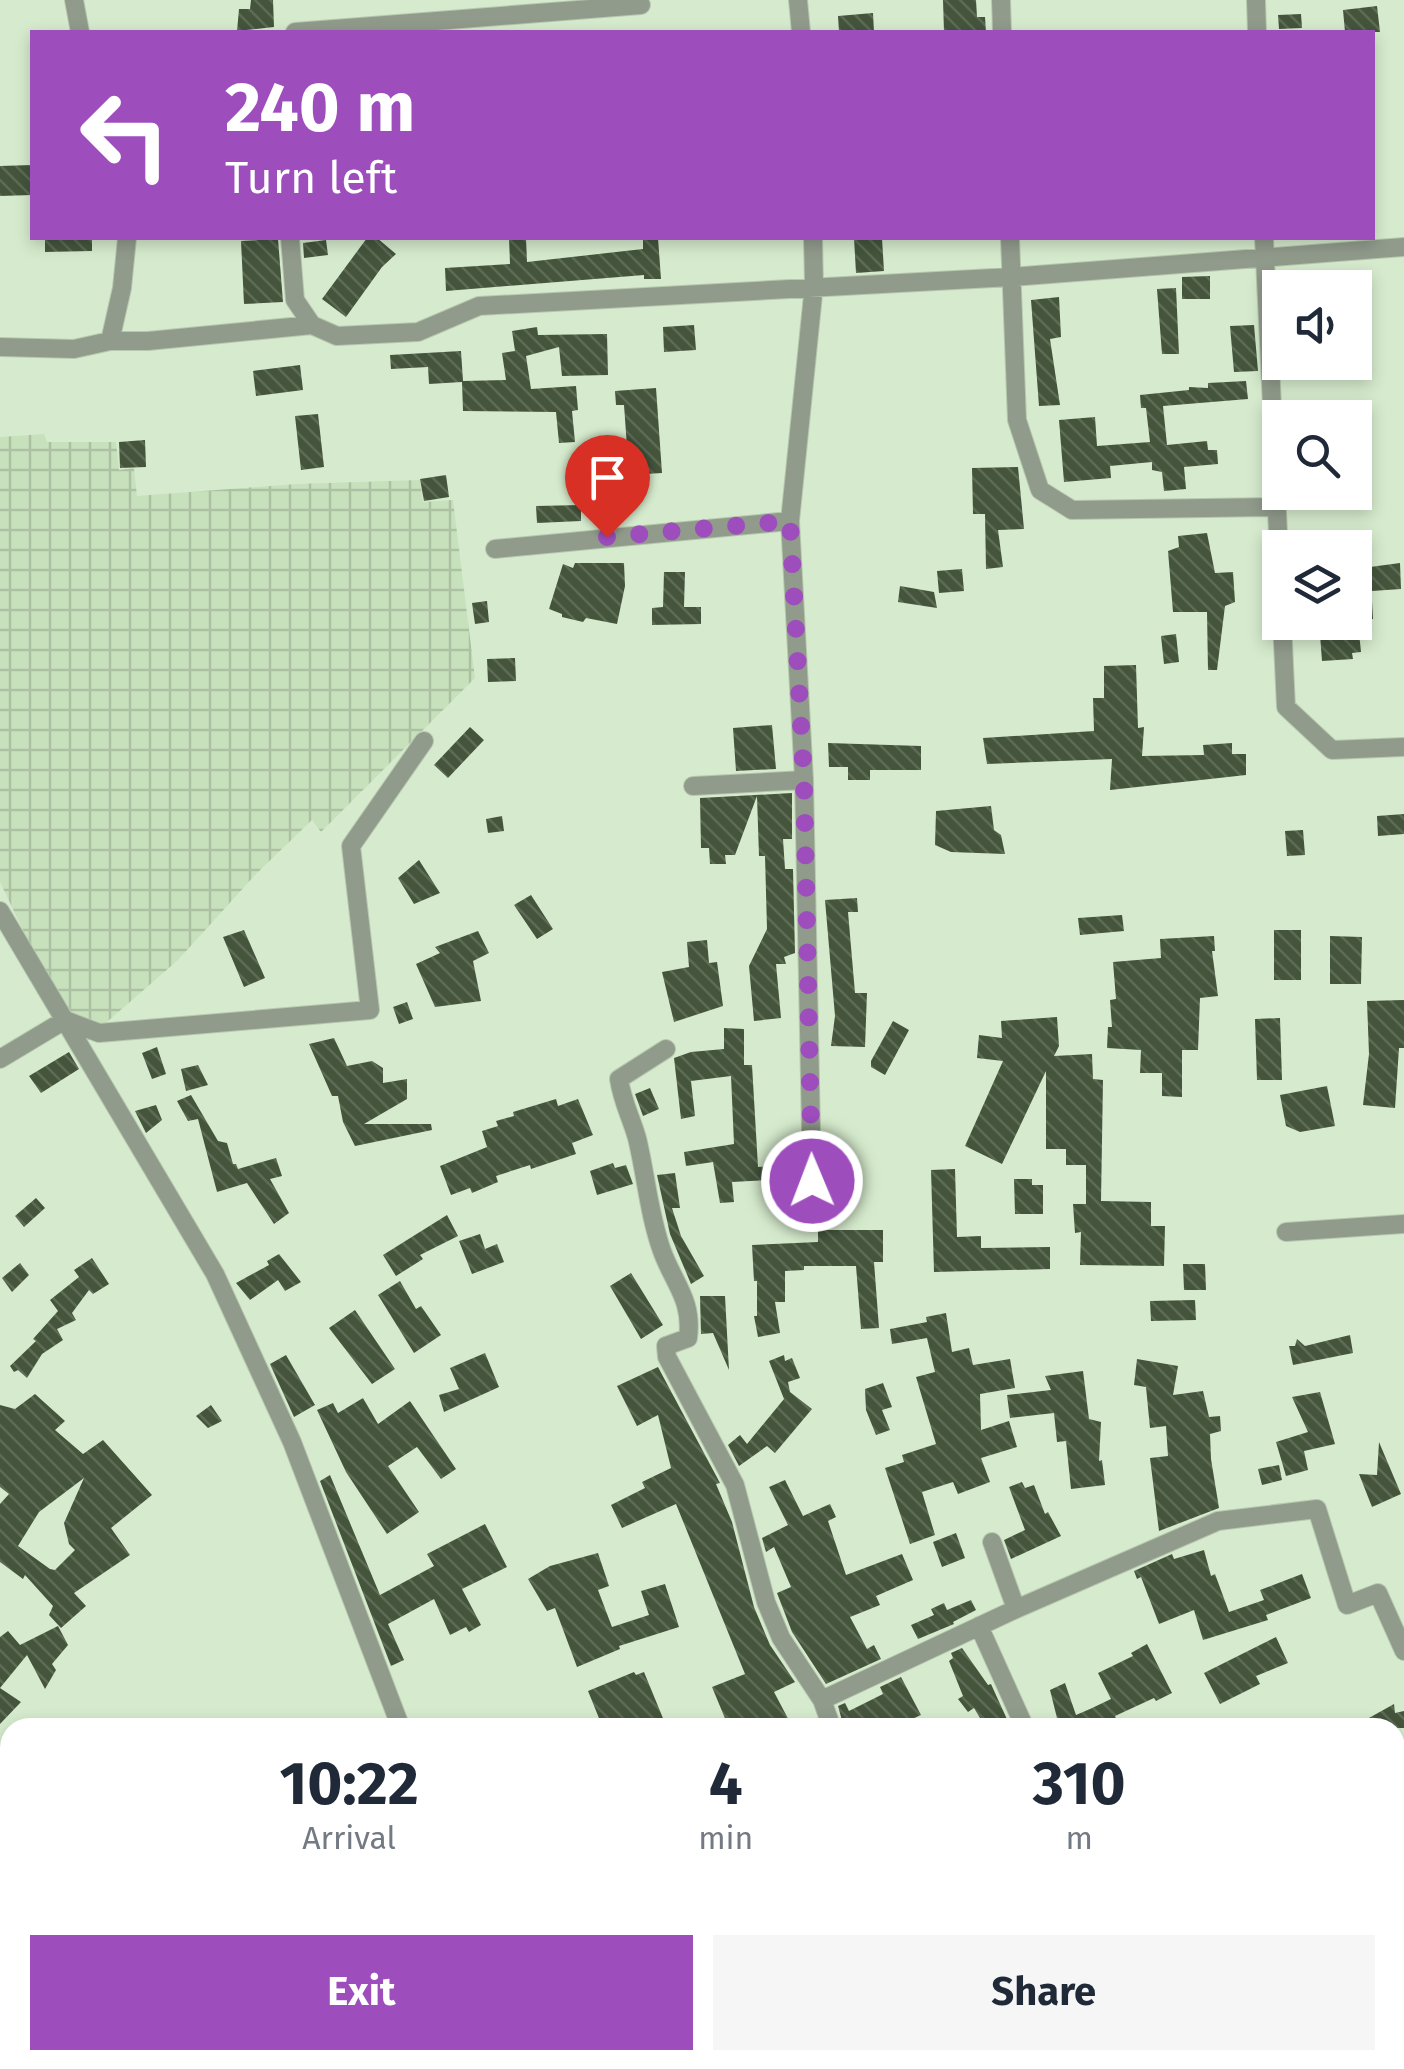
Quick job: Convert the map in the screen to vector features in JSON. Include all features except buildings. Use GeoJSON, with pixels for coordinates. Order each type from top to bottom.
{"type":"FeatureCollection","features":[{"type":"Feature","properties":{"kind":"street"},"geometry":{"type":"LineString","coordinates":[[74,0],[80,30]]}},
{"type":"Feature","properties":{"kind":"street"},"geometry":{"type":"LineString","coordinates":[[798,0],[800,30]]}},
{"type":"Feature","properties":{"kind":"street"},"geometry":{"type":"LineString","coordinates":[[1001,0],[1002,30]]}},
{"type":"Feature","properties":{"kind":"street"},"geometry":{"type":"LineString","coordinates":[[1256,0],[1257,30]]}},
{"type":"Feature","properties":{"kind":"street"},"geometry":{"type":"LineString","coordinates":[[321,30],[641,5]]}},
{"type":"Feature","properties":{"kind":"street"},"geometry":{"type":"LineString","coordinates":[[110,341],[127,240]]}},
{"type":"Feature","properties":{"kind":"street"},"geometry":{"type":"LineString","coordinates":[[290,240],[294,300],[312,325]]}},
{"type":"Feature","properties":{"kind":"street"},"geometry":{"type":"LineString","coordinates":[[812,1181],[804,780],[790,521],[814,285],[813,240]]}},
{"type":"Feature","properties":{"kind":"street"},"geometry":{"type":"LineString","coordinates":[[1010,240],[1017,420],[1040,490],[1072,510],[1262,506]]}},
{"type":"Feature","properties":{"kind":"street"},"geometry":{"type":"LineString","coordinates":[[1264,240],[1272,400]]}},
{"type":"Feature","properties":{"kind":"street"},"geometry":{"type":"LineString","coordinates":[[0,347],[74,349],[110,341],[312,325],[337,336],[418,332],[480,306],[1011,277],[1404,248]]}},
{"type":"Feature","properties":{"kind":"street"},"geometry":{"type":"LineString","coordinates":[[495,550],[790,521]]}},
{"type":"Feature","properties":{"kind":"street"},"geometry":{"type":"LineString","coordinates":[[1283,640],[1286,707],[1332,750],[1404,747]]}},
{"type":"Feature","properties":{"kind":"street"},"geometry":{"type":"LineString","coordinates":[[65,1020],[99,1033],[370,1010],[351,846],[424,740]]}},
{"type":"Feature","properties":{"kind":"street"},"geometry":{"type":"LineString","coordinates":[[693,786],[804,780]]}},
{"type":"Feature","properties":{"kind":"street"},"geometry":{"type":"LineString","coordinates":[[0,911],[215,1274],[292,1442],[398,1718]]}},
{"type":"Feature","properties":{"kind":"street"},"geometry":{"type":"LineString","coordinates":[[0,1060],[65,1020]]}},
{"type":"Feature","properties":{"kind":"street"},"geometry":{"type":"LineString","coordinates":[[666,1049],[619,1079],[662,1252],[681,1286],[690,1320],[688,1338],[666,1346],[667,1356],[735,1485],[766,1602],[780,1638],[822,1700],[828,1718]]}},
{"type":"Feature","properties":{"kind":"street"},"geometry":{"type":"LineString","coordinates":[[1286,1232],[1404,1224]]}},
{"type":"Feature","properties":{"kind":"street"},"geometry":{"type":"LineString","coordinates":[[822,1700],[1016,1609],[1218,1521],[1317,1509],[1347,1605],[1378,1593],[1404,1651]]}},
{"type":"Feature","properties":{"kind":"street"},"geometry":{"type":"LineString","coordinates":[[992,1542],[1016,1609]]}},
{"type":"Feature","properties":{"kind":"street"},"geometry":{"type":"LineString","coordinates":[[979,1626],[1020,1718]]}},
{"type":"Feature","properties":{"kind":"shaded area"},"geometry":{"type":"Polygon","coordinates":[[[44,434],[47,442],[116,442],[119,470],[134,468],[137,496],[296,484],[420,480],[423,502],[453,500],[475,678],[321,832],[312,820],[257,873],[178,960],[100,1028],[76,1020],[59,1006],[0,882],[0,437],[44,434]]]}},
{"type":"Feature","properties":{"kind":"route"},"geometry":{"type":"LineString","coordinates":[[607,537],[790,521],[804,780],[812,1181]]}}]}
